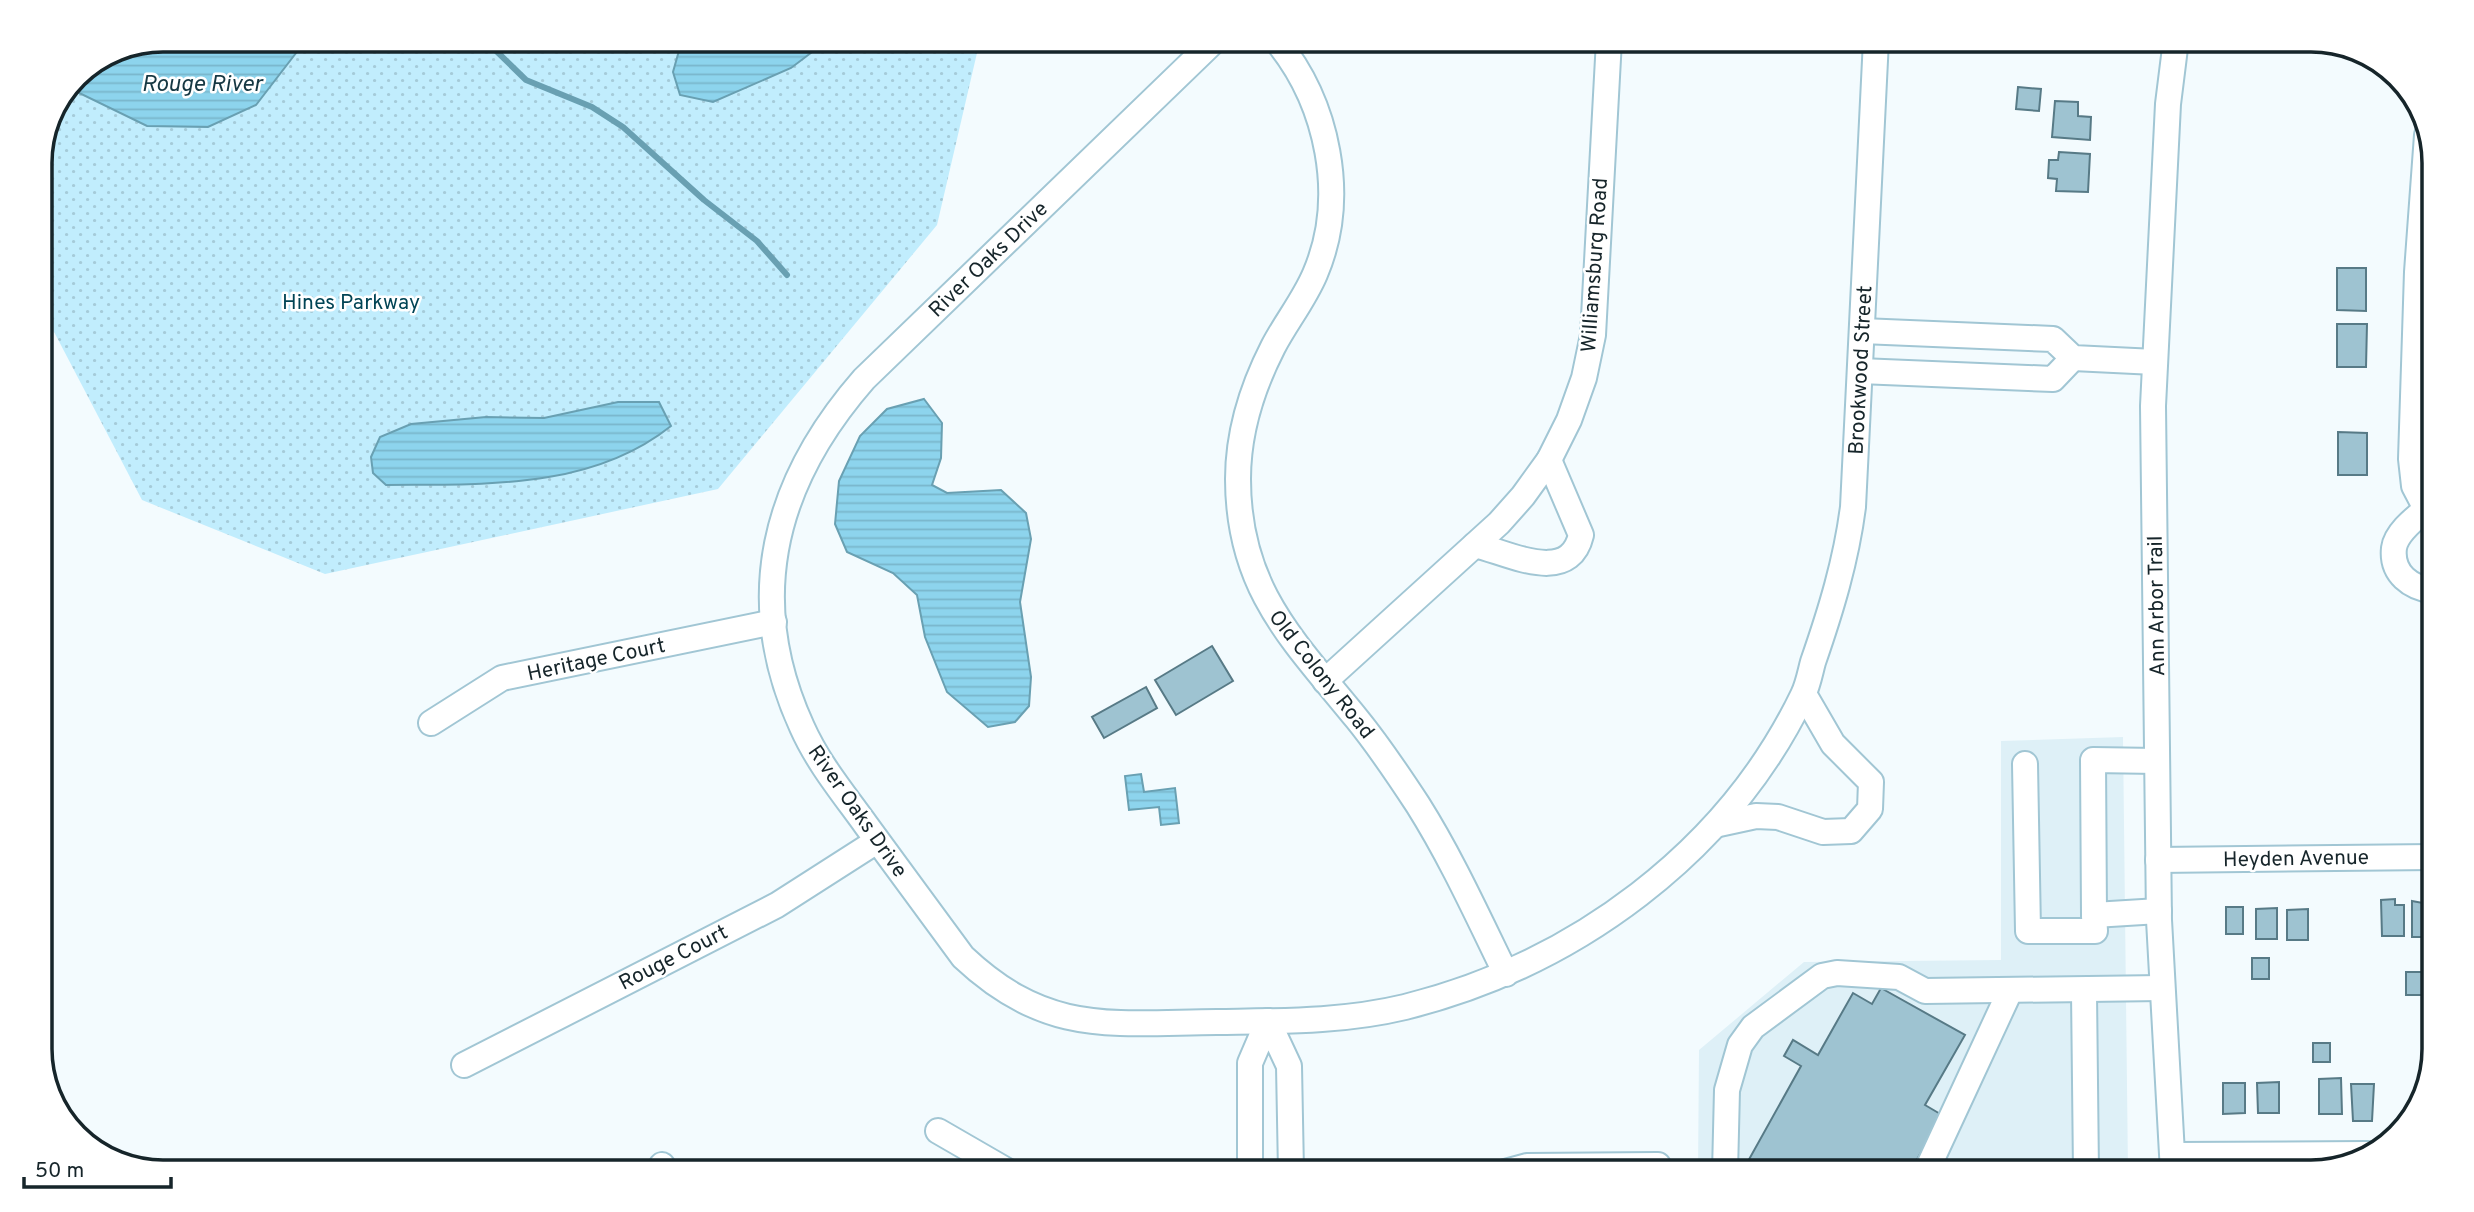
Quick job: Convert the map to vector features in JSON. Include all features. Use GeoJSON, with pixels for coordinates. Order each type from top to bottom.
{"type":"FeatureCollection","features":[{"type":"Feature","properties":{"kind":"street","name":"River Oaks Drive"},"geometry":{"type":"LineString","coordinates":[[1202,53],[864,379],[836,411],[805,460],[784,513],[773,570],[774,622],[780,668],[803,728],[826,771],[963,957],[993,985],[1022,1003],[1060,1017],[1094,1023],[1268,1021]]}},
{"type":"Feature","properties":{"kind":"street","name":"Old Colony Road"},"geometry":{"type":"LineString","coordinates":[[1285,53],[1302,79],[1320,120],[1329,164],[1331,208],[1316,271],[1273,346],[1249,408],[1240,455],[1240,511],[1251,564],[1271,608],[1288,636],[1376,743],[1419,806],[1457,872],[1506,974]]}},
{"type":"Feature","properties":{"kind":"street","name":"Williamsburg Road"},"geometry":{"type":"LineString","coordinates":[[1325,681],[1475,545],[1523,496],[1549,460],[1569,420],[1584,378],[1593,335],[1608,53]]}},
{"type":"Feature","properties":{"kind":"street","name":"Brookwood Street"},"geometry":{"type":"LineString","coordinates":[[1268,1021],[1334,1019],[1403,1007],[1506,974],[1557,949],[1609,917],[1719,824],[1769,754],[1804,694],[1834,601],[1849,533],[1875,53]]}},
{"type":"Feature","properties":{"kind":"street","name":"Ann Arbor Trail"},"geometry":{"type":"LineString","coordinates":[[2173,1160],[2159,911],[2155,362],[2168,104],[2174,53]]}},
{"type":"Feature","properties":{"kind":"street"},"geometry":{"type":"LineString","coordinates":[[2421,216],[2412,459],[2414,486],[2421,501]]}},
{"type":"Feature","properties":{"kind":"street"},"geometry":{"type":"LineString","coordinates":[[1862,331],[2053,339],[2073,358],[2155,362]]}},
{"type":"Feature","properties":{"kind":"street"},"geometry":{"type":"LineString","coordinates":[[1860,371],[2053,379],[2073,358]]}},
{"type":"Feature","properties":{"kind":"street"},"geometry":{"type":"LineString","coordinates":[[1475,545],[1555,564],[1569,559],[1578,548],[1581,535],[1549,460]]}},
{"type":"Feature","properties":{"kind":"street"},"geometry":{"type":"LineString","coordinates":[[2421,520],[2407,525],[2394,546],[2396,566],[2404,579],[2416,589],[2421,590]]}},
{"type":"Feature","properties":{"kind":"street","name":"Heritage Court"},"geometry":{"type":"LineString","coordinates":[[431,723],[502,678],[774,622]]}},
{"type":"Feature","properties":{"kind":"street","name":"Brookwood Street"},"geometry":{"type":"LineString","coordinates":[[1719,824],[1756,816],[1779,817],[1823,832],[1851,831],[1870,809],[1871,782],[1833,744],[1804,694]]}},
{"type":"Feature","properties":{"kind":"street"},"geometry":{"type":"LineString","coordinates":[[2025,764],[2028,931],[2095,931],[2093,760],[2157,761]]}},
{"type":"Feature","properties":{"kind":"street","name":"Rouge Court"},"geometry":{"type":"LineString","coordinates":[[464,1065],[777,905],[877,841]]}},
{"type":"Feature","properties":{"kind":"street","name":"Heyden Avenue"},"geometry":{"type":"LineString","coordinates":[[2158,860],[2422,857]]}},
{"type":"Feature","properties":{"kind":"street"},"geometry":{"type":"LineString","coordinates":[[2094,915],[2159,911]]}},
{"type":"Feature","properties":{"kind":"street"},"geometry":{"type":"LineString","coordinates":[[1725,1160],[1727,1090],[1740,1045],[1753,1027],[1807,984],[1822,976],[1837,973],[1899,977],[1925,991],[2084,992],[2162,989]]}},
{"type":"Feature","properties":{"kind":"street"},"geometry":{"type":"LineString","coordinates":[[1932,1160],[2010,991]]}},
{"type":"Feature","properties":{"kind":"street"},"geometry":{"type":"LineString","coordinates":[[2084,992],[2086,1160]]}},
{"type":"Feature","properties":{"kind":"street"},"geometry":{"type":"LineString","coordinates":[[1250,1160],[1250,1063],[1268,1021]]}},
{"type":"Feature","properties":{"kind":"street"},"geometry":{"type":"LineString","coordinates":[[1268,1021],[1289,1066],[1291,1160]]}},
{"type":"Feature","properties":{"kind":"street"},"geometry":{"type":"LineString","coordinates":[[938,1131],[988,1160]]}},
{"type":"Feature","properties":{"kind":"street"},"geometry":{"type":"LineString","coordinates":[[2238,1160],[2341,1155]]}},
{"type":"Feature","properties":{"kind":"shaded area"},"geometry":{"type":"Polygon","coordinates":[[[2123,737],[2128,1160],[1698,1160],[1699,1050],[1804,962],[2001,960],[2001,741],[2123,737]]]}},
{"type":"Feature","properties":{"kind":"green space","name":"Hines Parkway"},"geometry":{"type":"Polygon","coordinates":[[[163,53],[977,53],[937,225],[718,489],[325,574],[142,500],[53,330],[53,156],[56,135],[75,96],[90,80],[108,67],[128,58],[163,53]]]}},
{"type":"Feature","properties":{"kind":"water","name":"Rouge River"},"geometry":{"type":"Polygon","coordinates":[[[296,53],[256,105],[208,127],[147,126],[78,93],[108,67],[142,55],[296,53]]]}},
{"type":"Feature","properties":{"kind":"water"},"geometry":{"type":"Polygon","coordinates":[[[678,53],[811,53],[791,68],[713,102],[680,95],[673,72],[678,53]]]}},
{"type":"Feature","properties":{"kind":"water"},"geometry":{"type":"Polygon","coordinates":[[[924,399],[942,423],[941,458],[932,485],[947,493],[1001,490],[1026,513],[1031,539],[1020,602],[1031,677],[1029,706],[1015,722],[988,727],[947,692],[925,637],[917,595],[893,573],[847,552],[835,524],[839,481],[860,436],[887,409],[924,399]]]}},
{"type":"Feature","properties":{"kind":"water"},"geometry":{"type":"Polygon","coordinates":[[[618,402],[659,402],[671,426],[640,447],[606,462],[572,473],[535,479],[498,483],[386,485],[373,473],[371,457],[380,437],[411,424],[486,417],[544,418],[618,402]]]}},
{"type":"Feature","properties":{"kind":"water"},"geometry":{"type":"Polygon","coordinates":[[[1141,774],[1144,792],[1175,788],[1179,823],[1161,825],[1159,807],[1129,810],[1125,776],[1141,774]]]}},
{"type":"Feature","properties":{"kind":"building"},"geometry":{"type":"Polygon","coordinates":[[[2018,87],[2041,89],[2039,111],[2016,109],[2018,87]]]}},
{"type":"Feature","properties":{"kind":"building"},"geometry":{"type":"Polygon","coordinates":[[[2055,101],[2078,102],[2078,116],[2091,117],[2090,140],[2052,137],[2055,101]]]}},
{"type":"Feature","properties":{"kind":"building"},"geometry":{"type":"Polygon","coordinates":[[[2059,152],[2090,154],[2088,192],[2056,191],[2057,179],[2048,178],[2049,160],[2058,160],[2059,152]]]}},
{"type":"Feature","properties":{"kind":"building"},"geometry":{"type":"Polygon","coordinates":[[[2337,268],[2366,268],[2366,311],[2337,310],[2337,268]]]}},
{"type":"Feature","properties":{"kind":"building"},"geometry":{"type":"Polygon","coordinates":[[[2337,324],[2367,324],[2366,367],[2337,367],[2337,324]]]}},
{"type":"Feature","properties":{"kind":"building"},"geometry":{"type":"Polygon","coordinates":[[[2338,432],[2367,433],[2367,475],[2338,475],[2338,432]]]}},
{"type":"Feature","properties":{"kind":"building"},"geometry":{"type":"Polygon","coordinates":[[[1212,646],[1233,681],[1176,715],[1155,680],[1212,646]]]}},
{"type":"Feature","properties":{"kind":"building"},"geometry":{"type":"Polygon","coordinates":[[[1146,687],[1157,708],[1104,738],[1092,717],[1146,687]]]}},
{"type":"Feature","properties":{"kind":"building"},"geometry":{"type":"Polygon","coordinates":[[[2395,899],[2395,905],[2404,905],[2404,936],[2382,936],[2381,900],[2395,899]]]}},
{"type":"Feature","properties":{"kind":"building"},"geometry":{"type":"Polygon","coordinates":[[[2412,901],[2422,903],[2422,937],[2412,937],[2412,901]]]}},
{"type":"Feature","properties":{"kind":"building"},"geometry":{"type":"Polygon","coordinates":[[[2226,907],[2243,907],[2243,934],[2226,934],[2226,907]]]}},
{"type":"Feature","properties":{"kind":"building"},"geometry":{"type":"Polygon","coordinates":[[[2277,908],[2277,939],[2256,939],[2256,909],[2277,908]]]}},
{"type":"Feature","properties":{"kind":"building"},"geometry":{"type":"Polygon","coordinates":[[[2308,909],[2308,940],[2287,940],[2287,910],[2308,909]]]}},
{"type":"Feature","properties":{"kind":"building"},"geometry":{"type":"Polygon","coordinates":[[[2252,958],[2269,958],[2269,979],[2252,979],[2252,958]]]}},
{"type":"Feature","properties":{"kind":"building"},"geometry":{"type":"Polygon","coordinates":[[[2406,972],[2422,972],[2422,995],[2406,995],[2406,972]]]}},
{"type":"Feature","properties":{"kind":"building"},"geometry":{"type":"Polygon","coordinates":[[[1881,988],[1965,1035],[1925,1105],[1942,1115],[1917,1160],[1749,1160],[1801,1066],[1784,1056],[1793,1040],[1818,1055],[1853,993],[1872,1004],[1881,988]]]}},
{"type":"Feature","properties":{"kind":"building"},"geometry":{"type":"Polygon","coordinates":[[[2313,1043],[2330,1043],[2330,1062],[2313,1062],[2313,1043]]]}},
{"type":"Feature","properties":{"kind":"building"},"geometry":{"type":"Polygon","coordinates":[[[2341,1078],[2342,1114],[2319,1114],[2319,1079],[2341,1078]]]}},
{"type":"Feature","properties":{"kind":"building"},"geometry":{"type":"Polygon","coordinates":[[[2279,1082],[2279,1113],[2258,1113],[2257,1083],[2279,1082]]]}},
{"type":"Feature","properties":{"kind":"building"},"geometry":{"type":"Polygon","coordinates":[[[2223,1083],[2245,1083],[2245,1113],[2223,1114],[2223,1083]]]}},
{"type":"Feature","properties":{"kind":"building"},"geometry":{"type":"Polygon","coordinates":[[[2351,1084],[2374,1084],[2372,1121],[2353,1121],[2351,1084]]]}},
{"type":"Feature","properties":{"kind":"waterway"},"geometry":{"type":"LineString","coordinates":[[498,53],[526,80],[592,107],[623,127],[704,200],[757,241],[787,275]]}}]}
